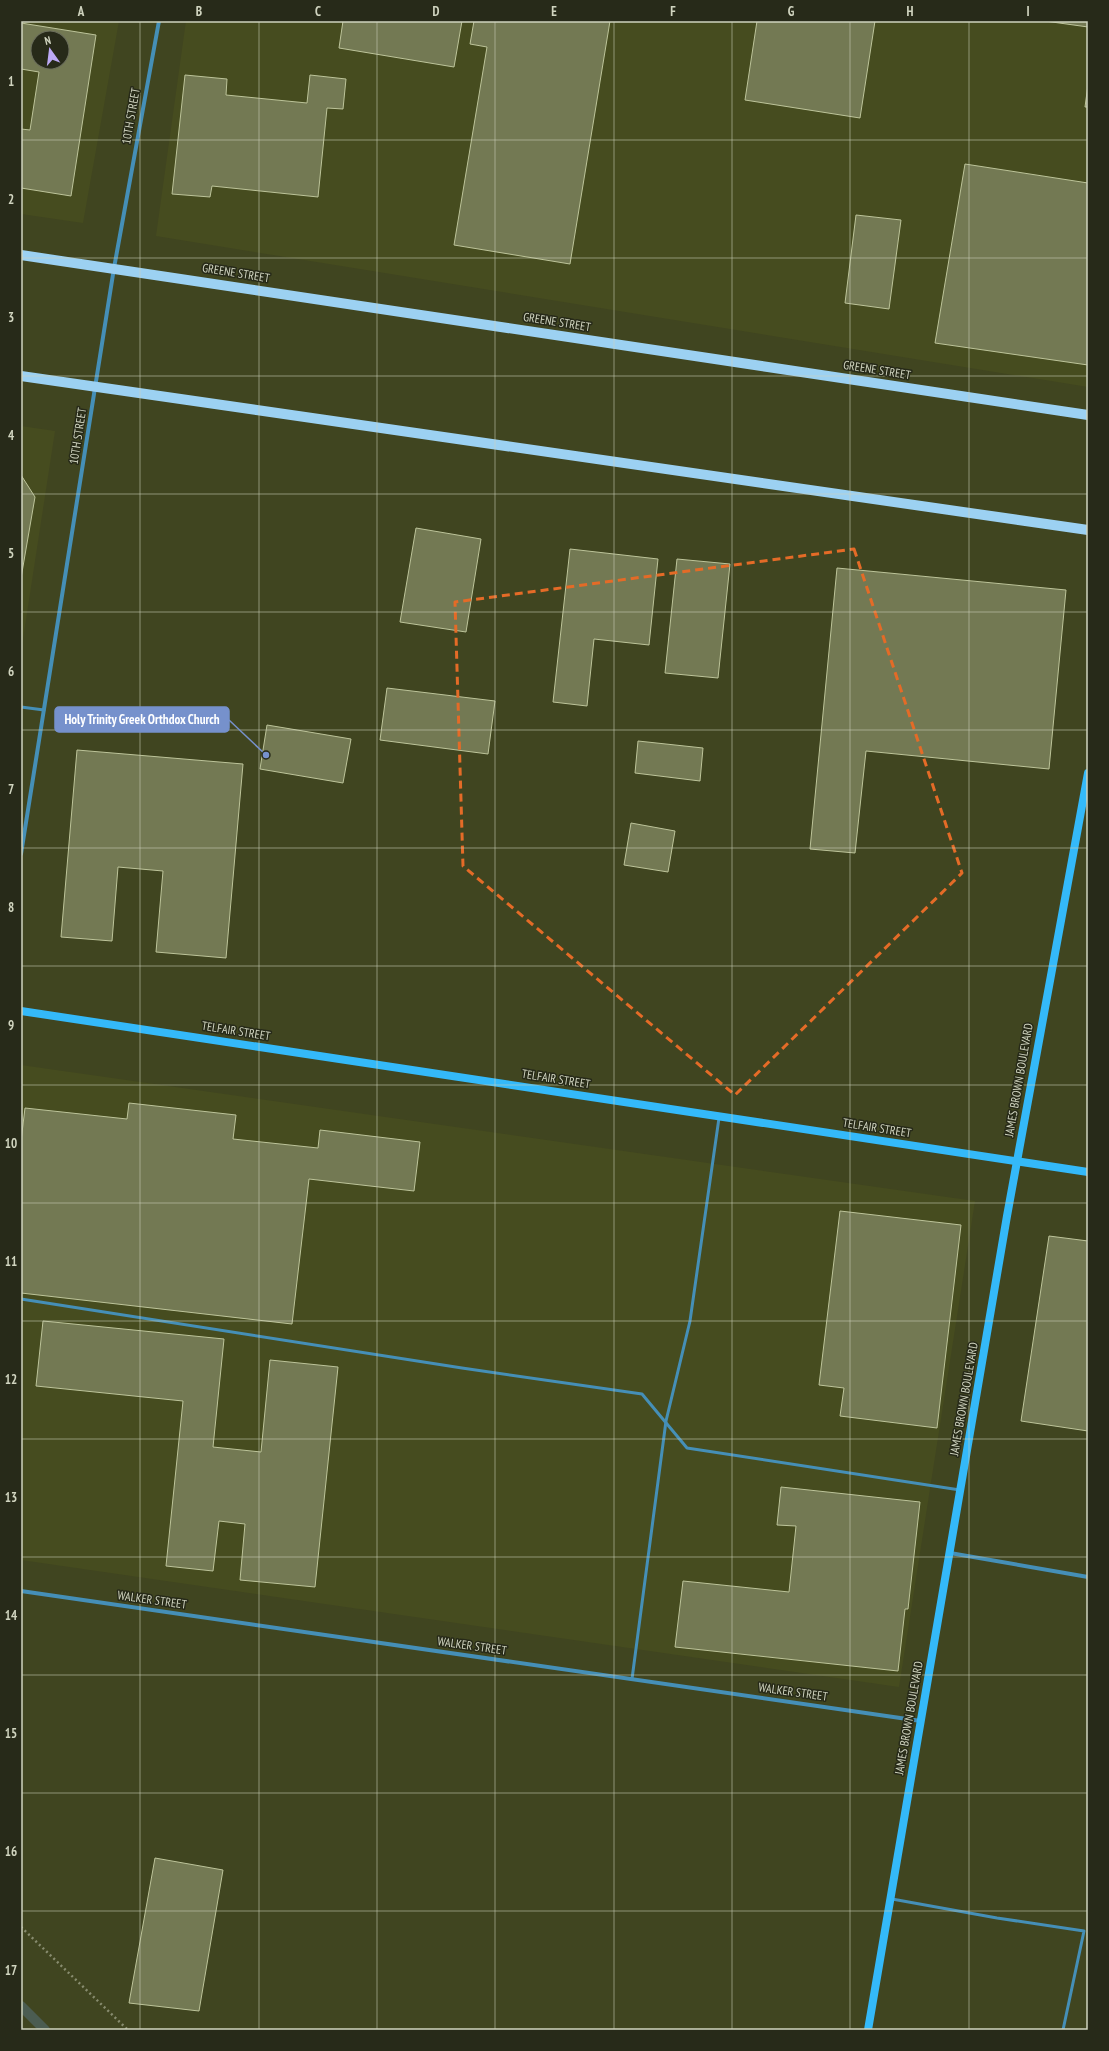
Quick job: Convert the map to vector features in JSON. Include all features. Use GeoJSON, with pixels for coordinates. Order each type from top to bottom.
{"type":"FeatureCollection","features":[{"type":"Feature","properties":{"kind":"main road","name":"GREENE STREET"},"geometry":{"type":"LineString","coordinates":[[21,256],[114,268],[1088,415]]}},
{"type":"Feature","properties":{"kind":"main road"},"geometry":{"type":"LineString","coordinates":[[21,376],[1088,530]]}},
{"type":"Feature","properties":{"kind":"street","name":"10TH STREET"},"geometry":{"type":"LineString","coordinates":[[21,854],[114,268],[159,21]]}},
{"type":"Feature","properties":{"kind":"street","name":"JAMES BROWN BOULEVARD"},"geometry":{"type":"LineString","coordinates":[[868,2030],[1016,1161],[1088,773]]}},
{"type":"Feature","properties":{"kind":"street","name":"TELFAIR STREET"},"geometry":{"type":"LineString","coordinates":[[21,1011],[1088,1172]]}},
{"type":"Feature","properties":{"kind":"street"},"geometry":{"type":"LineString","coordinates":[[950,1553],[1088,1577]]}},
{"type":"Feature","properties":{"kind":"street","name":"WALKER STREET"},"geometry":{"type":"LineString","coordinates":[[21,1591],[921,1721]]}},
{"type":"Feature","properties":{"kind":"lane"},"geometry":{"type":"LineString","coordinates":[[21,707],[44,710]]}},
{"type":"Feature","properties":{"kind":"lane"},"geometry":{"type":"LineString","coordinates":[[632,1679],[666,1422],[690,1321],[720,1116]]}},
{"type":"Feature","properties":{"kind":"lane"},"geometry":{"type":"LineString","coordinates":[[21,1299],[454,1367],[642,1394],[687,1448],[960,1490]]}},
{"type":"Feature","properties":{"kind":"lane"},"geometry":{"type":"LineString","coordinates":[[890,1899],[945,1910],[1084,1931],[1063,2030]]}},
{"type":"Feature","properties":{"kind":"path"},"geometry":{"type":"LineString","coordinates":[[21,1927],[128,2030]]}},
{"type":"Feature","properties":{"kind":"highlighted area"},"geometry":{"type":"Polygon","coordinates":[[[854,549],[962,873],[735,1095],[463,866],[455,602],[854,549]]]}},
{"type":"Feature","properties":{"kind":"shaded area"},"geometry":{"type":"Polygon","coordinates":[[[21,21],[119,21],[83,223],[21,214],[21,21]]]}},
{"type":"Feature","properties":{"kind":"shaded area"},"geometry":{"type":"Polygon","coordinates":[[[186,21],[1088,21],[1088,387],[156,236],[186,21]]]}},
{"type":"Feature","properties":{"kind":"shaded area"},"geometry":{"type":"Polygon","coordinates":[[[21,426],[55,431],[21,652],[21,426]]]}},
{"type":"Feature","properties":{"kind":"shaded area"},"geometry":{"type":"Polygon","coordinates":[[[21,1065],[975,1201],[899,1687],[21,1560],[21,1065]]]}},
{"type":"Feature","properties":{"kind":"building"},"geometry":{"type":"Polygon","coordinates":[[[343,21],[462,21],[454,67],[339,48],[343,21]]]}},
{"type":"Feature","properties":{"kind":"building"},"geometry":{"type":"Polygon","coordinates":[[[474,21],[610,21],[570,264],[454,245],[487,47],[470,44],[474,21]]]}},
{"type":"Feature","properties":{"kind":"building"},"geometry":{"type":"Polygon","coordinates":[[[757,21],[875,21],[860,118],[745,100],[757,21]]]}},
{"type":"Feature","properties":{"kind":"building"},"geometry":{"type":"Polygon","coordinates":[[[1045,21],[1088,21],[1088,27],[1045,21]]]}},
{"type":"Feature","properties":{"kind":"building"},"geometry":{"type":"Polygon","coordinates":[[[21,23],[65,30],[30,30],[30,70],[70,70],[70,31],[96,35],[71,196],[21,188],[21,129],[30,130],[39,72],[21,69],[21,23]]]}},
{"type":"Feature","properties":{"kind":"building"},"geometry":{"type":"Polygon","coordinates":[[[185,75],[227,79],[226,95],[307,103],[310,75],[346,79],[343,109],[327,108],[318,197],[212,186],[210,197],[172,194],[185,75]]]}},
{"type":"Feature","properties":{"kind":"building"},"geometry":{"type":"Polygon","coordinates":[[[1088,85],[1088,107],[1085,107],[1088,85]]]}},
{"type":"Feature","properties":{"kind":"building"},"geometry":{"type":"Polygon","coordinates":[[[965,164],[1088,183],[1088,365],[935,343],[965,164]]]}},
{"type":"Feature","properties":{"kind":"building"},"geometry":{"type":"Polygon","coordinates":[[[856,215],[901,220],[889,309],[845,303],[856,215]]]}},
{"type":"Feature","properties":{"kind":"building"},"geometry":{"type":"Polygon","coordinates":[[[21,475],[35,497],[21,578],[21,475]]]}},
{"type":"Feature","properties":{"kind":"building"},"geometry":{"type":"Polygon","coordinates":[[[416,528],[481,539],[466,632],[400,622],[416,528]]]}},
{"type":"Feature","properties":{"kind":"building"},"geometry":{"type":"Polygon","coordinates":[[[570,549],[658,559],[649,645],[594,639],[587,706],[553,702],[570,549]]]}},
{"type":"Feature","properties":{"kind":"building"},"geometry":{"type":"Polygon","coordinates":[[[677,559],[730,564],[718,678],[665,673],[677,559]]]}},
{"type":"Feature","properties":{"kind":"building"},"geometry":{"type":"Polygon","coordinates":[[[837,568],[1066,590],[1049,769],[866,751],[855,853],[810,849],[837,568]]]}},
{"type":"Feature","properties":{"kind":"building"},"geometry":{"type":"Polygon","coordinates":[[[387,688],[495,701],[488,754],[380,740],[387,688]]]}},
{"type":"Feature","properties":{"kind":"building"},"geometry":{"type":"Polygon","coordinates":[[[267,725],[351,739],[343,783],[260,769],[267,725]]]}},
{"type":"Feature","properties":{"kind":"building"},"geometry":{"type":"Polygon","coordinates":[[[638,741],[703,748],[700,781],[635,773],[638,741]]]}},
{"type":"Feature","properties":{"kind":"building"},"geometry":{"type":"Polygon","coordinates":[[[77,750],[243,764],[226,958],[156,952],[163,871],[118,867],[112,941],[61,937],[77,750]]]}},
{"type":"Feature","properties":{"kind":"building"},"geometry":{"type":"Polygon","coordinates":[[[631,823],[675,831],[668,872],[624,865],[631,823]]]}},
{"type":"Feature","properties":{"kind":"building"},"geometry":{"type":"Polygon","coordinates":[[[129,1103],[236,1115],[233,1139],[318,1148],[320,1130],[420,1142],[414,1191],[309,1179],[292,1324],[21,1293],[21,1141],[25,1108],[127,1119],[129,1103]]]}},
{"type":"Feature","properties":{"kind":"building"},"geometry":{"type":"Polygon","coordinates":[[[840,1211],[961,1225],[937,1428],[840,1416],[844,1388],[819,1385],[840,1211]]]}},
{"type":"Feature","properties":{"kind":"building"},"geometry":{"type":"Polygon","coordinates":[[[1049,1236],[1088,1241],[1088,1431],[1021,1421],[1049,1236]]]}},
{"type":"Feature","properties":{"kind":"building"},"geometry":{"type":"Polygon","coordinates":[[[43,1321],[224,1339],[213,1447],[261,1452],[270,1360],[338,1367],[315,1587],[240,1580],[245,1524],[219,1521],[213,1571],[166,1566],[183,1401],[36,1386],[43,1321]]]}},
{"type":"Feature","properties":{"kind":"building"},"geometry":{"type":"Polygon","coordinates":[[[781,1487],[920,1502],[908,1609],[905,1609],[898,1671],[675,1647],[683,1581],[789,1592],[796,1526],[777,1525],[781,1487]]]}},
{"type":"Feature","properties":{"kind":"building"},"geometry":{"type":"Polygon","coordinates":[[[155,1858],[223,1870],[199,2011],[129,2003],[155,1858]]]}},
{"type":"Feature","properties":{"kind":"waterway"},"geometry":{"type":"LineString","coordinates":[[21,2006],[45,2030]]}},
{"type":"Feature","properties":{"kind":"place","name":"Holy Trinity Greek Orthdox Church"},"geometry":{"type":"Point","coordinates":[266,755]}}]}
